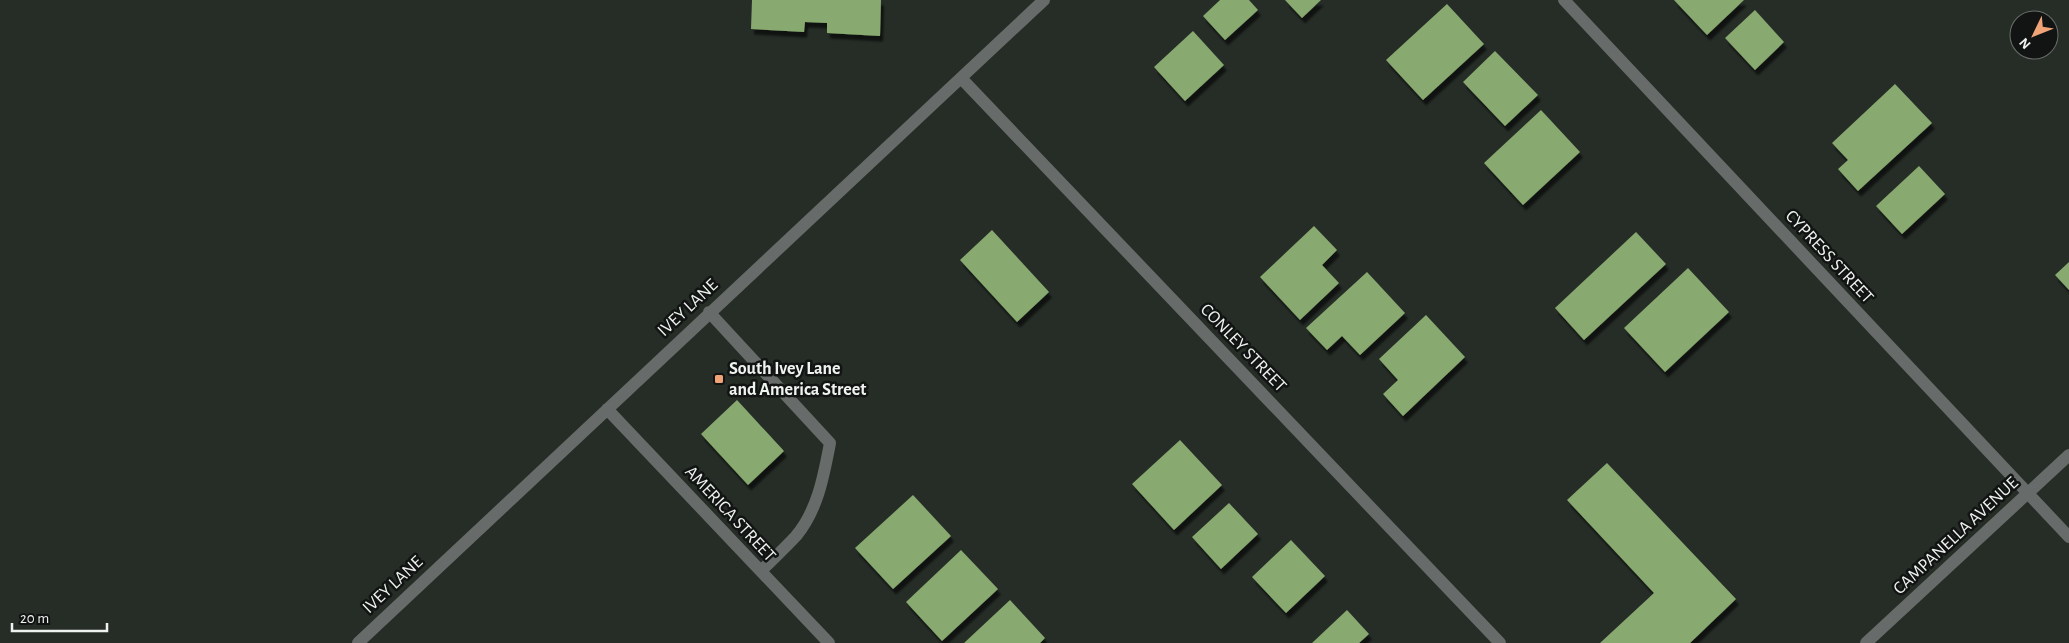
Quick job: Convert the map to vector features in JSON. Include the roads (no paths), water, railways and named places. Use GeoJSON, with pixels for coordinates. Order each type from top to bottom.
{"type":"FeatureCollection","features":[{"type":"Feature","properties":{"kind":"street","name":"IVEY LANE"},"geometry":{"type":"LineString","coordinates":[[358,643],[1044,0]]}},
{"type":"Feature","properties":{"kind":"street","name":"CYPRESS STREET"},"geometry":{"type":"LineString","coordinates":[[1564,0],[2069,537]]}},
{"type":"Feature","properties":{"kind":"street","name":"CONLEY STREET"},"geometry":{"type":"LineString","coordinates":[[961,78],[1500,643]]}},
{"type":"Feature","properties":{"kind":"street"},"geometry":{"type":"LineString","coordinates":[[710,312],[830,442],[823,483],[811,510],[798,534],[761,571]]}},
{"type":"Feature","properties":{"kind":"street","name":"AMERICA STREET"},"geometry":{"type":"LineString","coordinates":[[607,409],[829,643]]}},
{"type":"Feature","properties":{"kind":"street","name":"CAMPANELLA AVENUE"},"geometry":{"type":"LineString","coordinates":[[1866,643],[2069,455]]}},
{"type":"Feature","properties":{"kind":"place","name":"South Ivey Lane and America Street"},"geometry":{"type":"Point","coordinates":[719,379]}}]}
